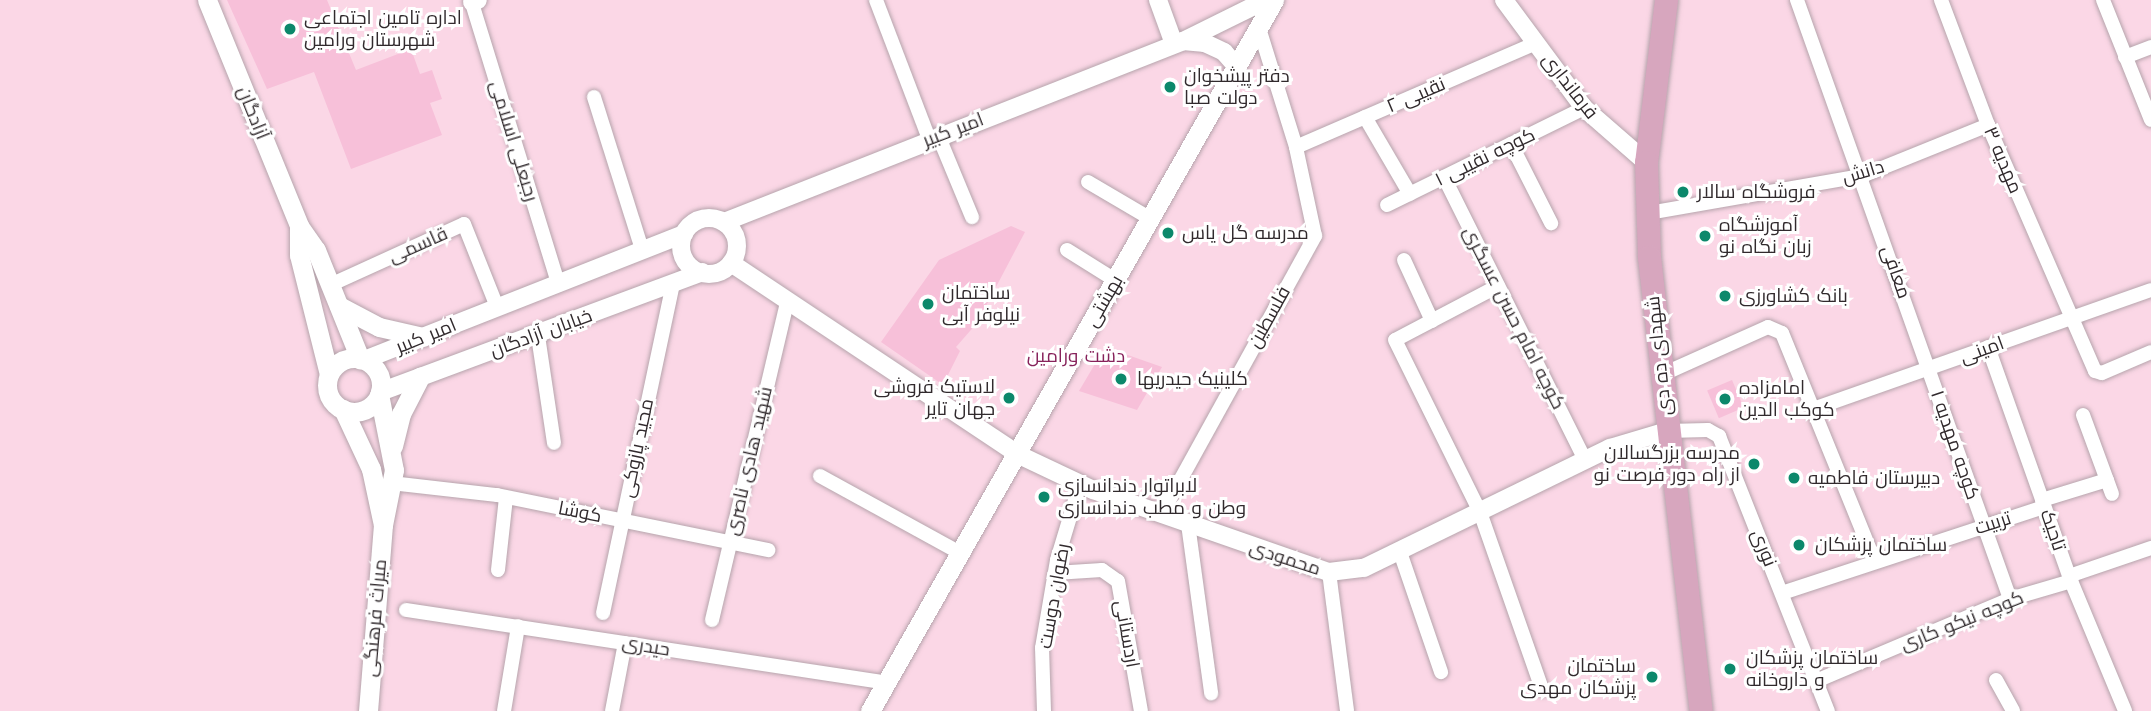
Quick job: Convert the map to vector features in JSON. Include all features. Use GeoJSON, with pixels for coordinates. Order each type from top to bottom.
{"type":"FeatureCollection","features":[{"type":"Feature","properties":{"kind":"main road","name":"آزادگان"},"geometry":{"type":"LineString","coordinates":[[207,0],[299,226]]}},
{"type":"Feature","properties":{"kind":"main road","name":"بهشتی"},"geometry":{"type":"LineString","coordinates":[[873,710],[886,682],[1274,0]]}},
{"type":"Feature","properties":{"kind":"main road","name":"شهدای ده دی"},"geometry":{"type":"LineString","coordinates":[[1666,0],[1646,162],[1661,375],[1701,711]]}},
{"type":"Feature","properties":{"kind":"main road"},"geometry":{"type":"LineString","coordinates":[[299,226],[330,285],[362,359],[376,370],[391,454],[391,483],[383,524]]}},
{"type":"Feature","properties":{"kind":"main road"},"geometry":{"type":"LineString","coordinates":[[299,226],[299,255],[329,374],[328,390],[343,409],[371,469],[383,524]]}},
{"type":"Feature","properties":{"kind":"main road"},"geometry":{"type":"LineString","coordinates":[[339,306],[379,327],[423,337]]}},
{"type":"Feature","properties":{"kind":"main road"},"geometry":{"type":"LineString","coordinates":[[329,374],[345,359],[362,359]]}},
{"type":"Feature","properties":{"kind":"main road"},"geometry":{"type":"LineString","coordinates":[[391,454],[401,414],[420,377]]}},
{"type":"Feature","properties":{"kind":"main road"},"geometry":{"type":"LineString","coordinates":[[343,409],[368,407],[379,393]]}},
{"type":"Feature","properties":{"kind":"main road","name":"میراث فرهنگی"},"geometry":{"type":"LineString","coordinates":[[368,711],[383,524]]}},
{"type":"Feature","properties":{"kind":"street"},"geometry":{"type":"LineString","coordinates":[[876,0],[933,137],[972,218]]}},
{"type":"Feature","properties":{"kind":"street"},"geometry":{"type":"LineString","coordinates":[[1158,0],[1179,42],[1205,43],[1224,52],[1237,67]]}},
{"type":"Feature","properties":{"kind":"street","name":"امیر کبیر"},"geometry":{"type":"LineString","coordinates":[[723,222],[1179,42],[1266,0]]}},
{"type":"Feature","properties":{"kind":"street","name":"فرمانداری"},"geometry":{"type":"LineString","coordinates":[[1504,0],[1584,108],[1646,162]]}},
{"type":"Feature","properties":{"kind":"street","name":"معافی"},"geometry":{"type":"LineString","coordinates":[[1797,0],[1929,369]]}},
{"type":"Feature","properties":{"kind":"street","name":"مهدیه ۳"},"geometry":{"type":"LineString","coordinates":[[1941,0],[1988,125],[2070,319],[2095,371],[2102,373],[2151,352]]}},
{"type":"Feature","properties":{"kind":"street"},"geometry":{"type":"LineString","coordinates":[[2103,0],[2151,120]]}},
{"type":"Feature","properties":{"kind":"street","name":"رجبعلی اسلامی"},"geometry":{"type":"LineString","coordinates":[[473,1],[558,283]]}},
{"type":"Feature","properties":{"kind":"street","name":"فلسطین"},"geometry":{"type":"LineString","coordinates":[[1161,515],[1315,236],[1296,146],[1259,28]]}},
{"type":"Feature","properties":{"kind":"street","name":"نقیبی ۲"},"geometry":{"type":"LineString","coordinates":[[1296,146],[1536,43]]}},
{"type":"Feature","properties":{"kind":"street"},"geometry":{"type":"LineString","coordinates":[[2125,57],[2151,47]]}},
{"type":"Feature","properties":{"kind":"street"},"geometry":{"type":"LineString","coordinates":[[594,97],[642,249]]}},
{"type":"Feature","properties":{"kind":"street","name":"کوچه نقیبی ۱"},"geometry":{"type":"LineString","coordinates":[[1387,205],[1584,108]]}},
{"type":"Feature","properties":{"kind":"street"},"geometry":{"type":"LineString","coordinates":[[1365,117],[1410,194]]}},
{"type":"Feature","properties":{"kind":"street","name":"دانش"},"geometry":{"type":"LineString","coordinates":[[1649,213],[1862,176],[1988,125]]}},
{"type":"Feature","properties":{"kind":"street"},"geometry":{"type":"LineString","coordinates":[[1511,144],[1551,223]]}},
{"type":"Feature","properties":{"kind":"street","name":"کوچه امام حسن عسگری"},"geometry":{"type":"LineString","coordinates":[[1444,177],[1585,460]]}},
{"type":"Feature","properties":{"kind":"street"},"geometry":{"type":"LineString","coordinates":[[1088,181],[1151,219]]}},
{"type":"Feature","properties":{"kind":"street"},"geometry":{"type":"LineString","coordinates":[[696,221],[723,222],[736,236],[731,263],[718,272],[702,272],[682,253],[684,234],[696,221]]}},
{"type":"Feature","properties":{"kind":"street","name":"قاسمی"},"geometry":{"type":"LineString","coordinates":[[330,285],[464,225],[497,307]]}},
{"type":"Feature","properties":{"kind":"street","name":"امیر کبیر"},"geometry":{"type":"LineString","coordinates":[[362,359],[684,234]]}},
{"type":"Feature","properties":{"kind":"street"},"geometry":{"type":"LineString","coordinates":[[1066,250],[1115,280]]}},
{"type":"Feature","properties":{"kind":"street"},"geometry":{"type":"LineString","coordinates":[[1404,260],[1432,321]]}},
{"type":"Feature","properties":{"kind":"street"},"geometry":{"type":"LineString","coordinates":[[731,263],[1017,454]]}},
{"type":"Feature","properties":{"kind":"street","name":"خیابان آزادگان"},"geometry":{"type":"LineString","coordinates":[[379,393],[538,336],[702,272]]}},
{"type":"Feature","properties":{"kind":"street","name":"مجید پازوکی"},"geometry":{"type":"LineString","coordinates":[[603,613],[673,284]]}},
{"type":"Feature","properties":{"kind":"street"},"geometry":{"type":"LineString","coordinates":[[1498,286],[1395,340],[1480,512],[1542,689]]}},
{"type":"Feature","properties":{"kind":"street","name":"امینی"},"geometry":{"type":"LineString","coordinates":[[1813,409],[2151,290]]}},
{"type":"Feature","properties":{"kind":"street","name":"شهید هادی ناصری"},"geometry":{"type":"LineString","coordinates":[[712,620],[787,302]]}},
{"type":"Feature","properties":{"kind":"street"},"geometry":{"type":"LineString","coordinates":[[1661,375],[1768,327],[1782,333],[1875,562]]}},
{"type":"Feature","properties":{"kind":"street"},"geometry":{"type":"LineString","coordinates":[[538,336],[554,443]]}},
{"type":"Feature","properties":{"kind":"street","name":"تاجیک"},"geometry":{"type":"LineString","coordinates":[[1988,347],[2070,578],[2125,711]]}},
{"type":"Feature","properties":{"kind":"street","name":"کوچه مهدیه ۱"},"geometry":{"type":"LineString","coordinates":[[1929,369],[1983,527],[2011,599]]}},
{"type":"Feature","properties":{"kind":"street"},"geometry":{"type":"LineString","coordinates":[[2083,415],[2112,494]]}},
{"type":"Feature","properties":{"kind":"street","name":"محمودی"},"geometry":{"type":"LineString","coordinates":[[1017,454],[1080,484],[1161,515],[1329,572],[1364,568],[1585,460],[1667,430]]}},
{"type":"Feature","properties":{"kind":"street","name":"نوری"},"geometry":{"type":"LineString","coordinates":[[1667,430],[1708,430],[1719,436],[1828,711]]}},
{"type":"Feature","properties":{"kind":"street"},"geometry":{"type":"LineString","coordinates":[[820,476],[960,553]]}},
{"type":"Feature","properties":{"kind":"street","name":"تربیت"},"geometry":{"type":"LineString","coordinates":[[1782,593],[1983,527],[2107,480]]}},
{"type":"Feature","properties":{"kind":"street","name":"کوشا"},"geometry":{"type":"LineString","coordinates":[[391,483],[506,497],[768,550]]}},
{"type":"Feature","properties":{"kind":"street","name":"رضوان دوست"},"geometry":{"type":"LineString","coordinates":[[1044,711],[1042,648],[1055,573],[1080,484]]}},
{"type":"Feature","properties":{"kind":"street"},"geometry":{"type":"LineString","coordinates":[[498,570],[506,497]]}},
{"type":"Feature","properties":{"kind":"street"},"geometry":{"type":"LineString","coordinates":[[1188,524],[1211,693]]}},
{"type":"Feature","properties":{"kind":"street","name":"کوچه نیکو کاری"},"geometry":{"type":"LineString","coordinates":[[1816,681],[2011,599],[2151,548]]}},
{"type":"Feature","properties":{"kind":"street"},"geometry":{"type":"LineString","coordinates":[[1401,552],[1440,672]]}},
{"type":"Feature","properties":{"kind":"street","name":"اردستانی"},"geometry":{"type":"LineString","coordinates":[[1055,573],[1102,570],[1118,581],[1140,711]]}},
{"type":"Feature","properties":{"kind":"street"},"geometry":{"type":"LineString","coordinates":[[1329,572],[1347,711]]}},
{"type":"Feature","properties":{"kind":"street","name":"حیدری"},"geometry":{"type":"LineString","coordinates":[[406,610],[886,682]]}},
{"type":"Feature","properties":{"kind":"street"},"geometry":{"type":"LineString","coordinates":[[504,711],[518,626]]}},
{"type":"Feature","properties":{"kind":"street"},"geometry":{"type":"LineString","coordinates":[[612,711],[625,643]]}},
{"type":"Feature","properties":{"kind":"street"},"geometry":{"type":"LineString","coordinates":[[1996,680],[2013,711]]}},
{"type":"Feature","properties":{"kind":"green space","name":"دشت ورامین"},"geometry":{"type":"Polygon","coordinates":[[[0,0],[2151,0],[2151,711],[0,711],[0,0]]]}},
{"type":"Feature","properties":{"kind":"building"},"geometry":{"type":"Polygon","coordinates":[[[227,0],[327,0],[356,70],[411,49],[420,74],[432,70],[442,99],[430,103],[442,135],[351,169],[314,72],[267,89],[227,0]]]}},
{"type":"Feature","properties":{"kind":"building","name":"ساختمان نیلوفر آبی"},"geometry":{"type":"Polygon","coordinates":[[[1011,226],[1025,232],[977,323],[956,347],[960,351],[943,385],[881,342],[939,260],[1011,226]]]}},
{"type":"Feature","properties":{"kind":"building","name":"کلینیک حیدریها"},"geometry":{"type":"Polygon","coordinates":[[[1105,347],[1162,367],[1137,410],[1079,391],[1105,347]]]}},
{"type":"Feature","properties":{"kind":"building","name":"امامزاده کوکب الدین"},"geometry":{"type":"Polygon","coordinates":[[[1732,380],[1744,408],[1719,418],[1707,391],[1732,380]]]}},
{"type":"Feature","properties":{"kind":"place","name":"اداره تامین اجتماعی شهرستان ورامین"},"geometry":{"type":"Point","coordinates":[290,29]}},
{"type":"Feature","properties":{"kind":"place","name":"دفتر پیشخوان دولت صبا"},"geometry":{"type":"Point","coordinates":[1170,87]}},
{"type":"Feature","properties":{"kind":"place","name":"فروشگاه سالار"},"geometry":{"type":"Point","coordinates":[1683,192]}},
{"type":"Feature","properties":{"kind":"place","name":"مدرسه گل یاس"},"geometry":{"type":"Point","coordinates":[1168,233]}},
{"type":"Feature","properties":{"kind":"place","name":"آموزشگاه زبان نگاه نو"},"geometry":{"type":"Point","coordinates":[1705,236]}},
{"type":"Feature","properties":{"kind":"place","name":"بانک کشاورزی"},"geometry":{"type":"Point","coordinates":[1725,296]}},
{"type":"Feature","properties":{"kind":"place","name":"ساختمان نیلوفر آبی"},"geometry":{"type":"Point","coordinates":[928,304]}},
{"type":"Feature","properties":{"kind":"place","name":"کلینیک حیدریها"},"geometry":{"type":"Point","coordinates":[1121,379]}},
{"type":"Feature","properties":{"kind":"place","name":"لاستیک فروشی جهان تایر"},"geometry":{"type":"Point","coordinates":[1009,398]}},
{"type":"Feature","properties":{"kind":"place","name":"امامزاده کوکب الدین"},"geometry":{"type":"Point","coordinates":[1725,399]}},
{"type":"Feature","properties":{"kind":"place","name":"مدرسه بزرگسالان از راه دور فرصت نو"},"geometry":{"type":"Point","coordinates":[1754,464]}},
{"type":"Feature","properties":{"kind":"place","name":"دبیرستان فاطمیه"},"geometry":{"type":"Point","coordinates":[1794,478]}},
{"type":"Feature","properties":{"kind":"place","name":"لابراتوار دندانسازی وطن و مطب دندانسازی"},"geometry":{"type":"Point","coordinates":[1044,497]}},
{"type":"Feature","properties":{"kind":"place","name":"ساختمان پزشکان"},"geometry":{"type":"Point","coordinates":[1799,545]}},
{"type":"Feature","properties":{"kind":"place","name":"ساختمان پزشکان و داروخانه"},"geometry":{"type":"Point","coordinates":[1730,669]}},
{"type":"Feature","properties":{"kind":"place","name":"ساختمان پزشکان مهدی"},"geometry":{"type":"Point","coordinates":[1652,677]}}]}
